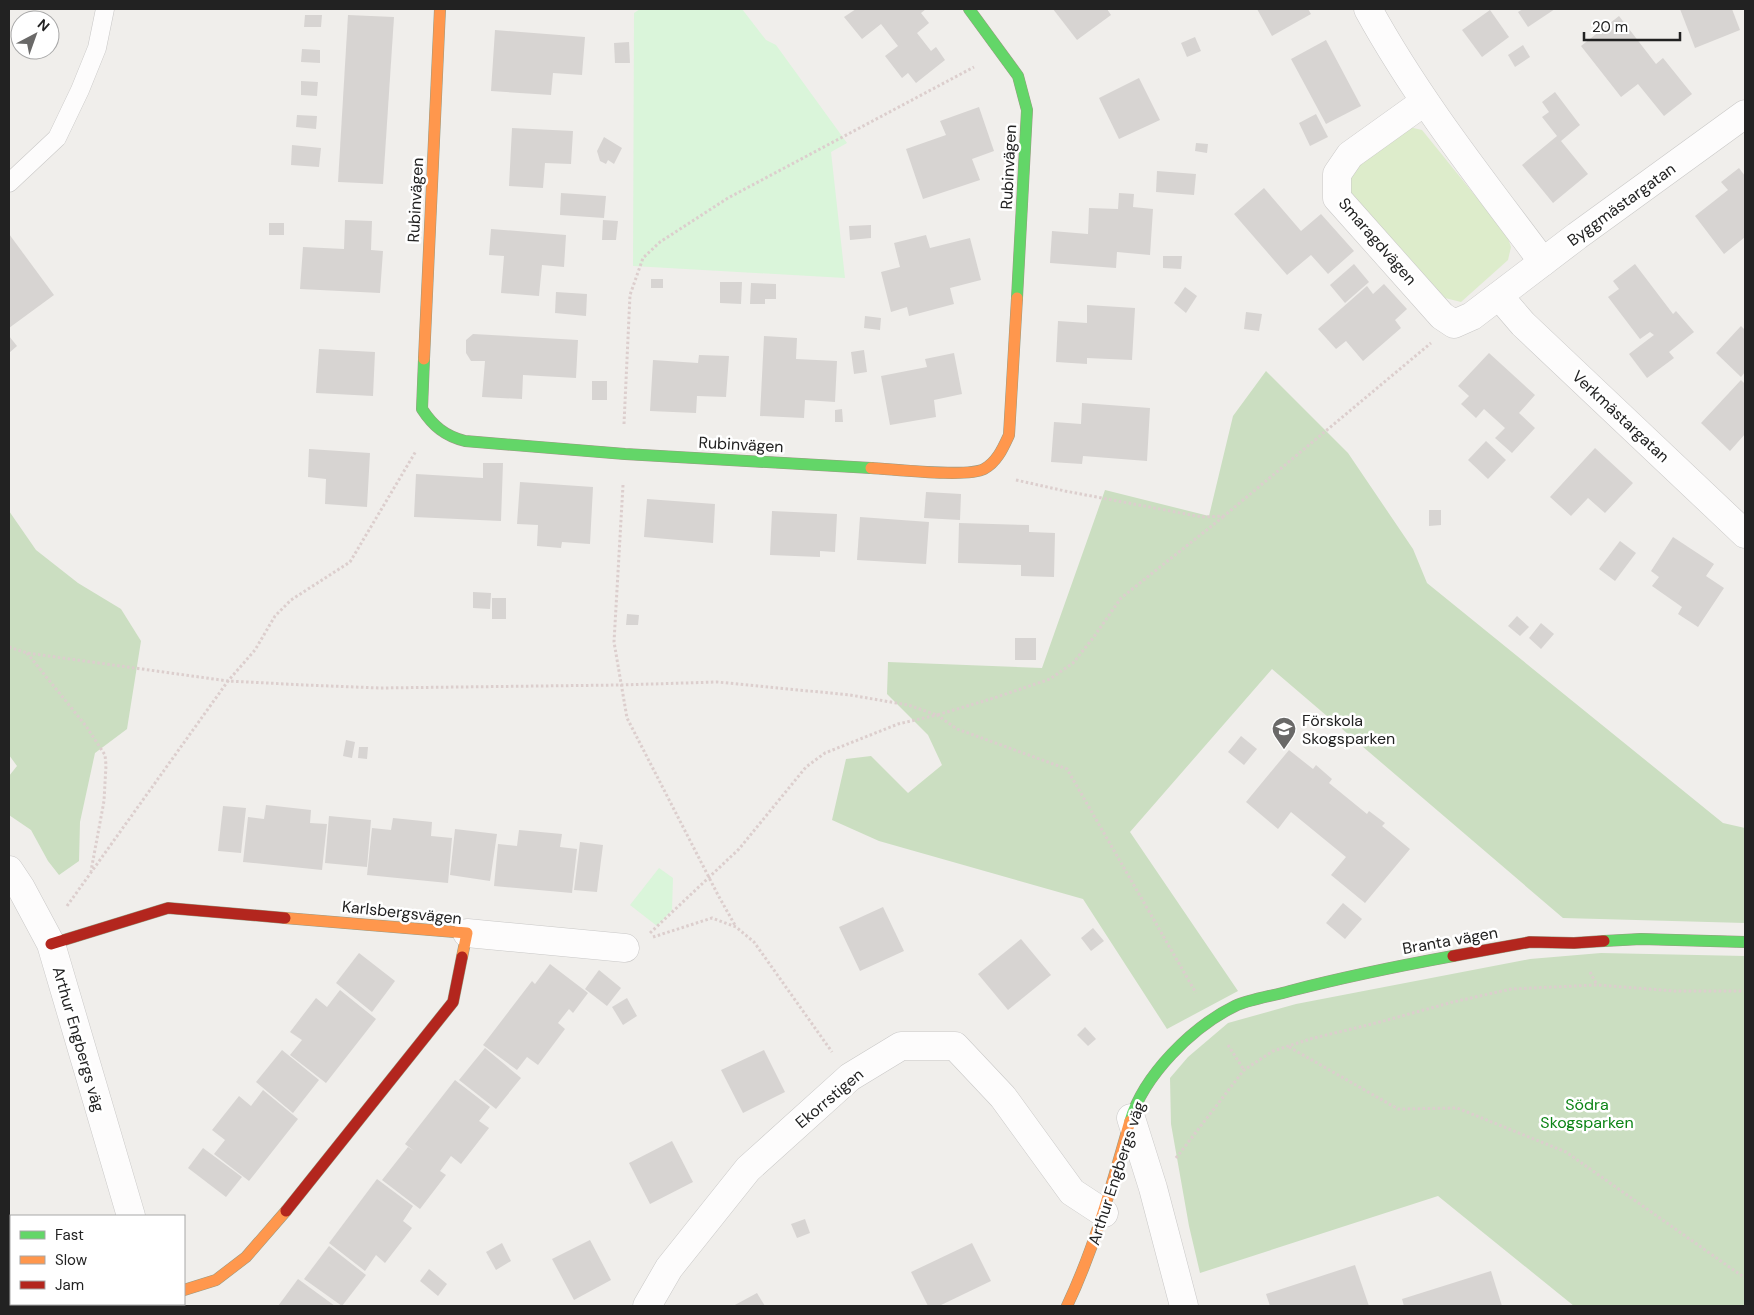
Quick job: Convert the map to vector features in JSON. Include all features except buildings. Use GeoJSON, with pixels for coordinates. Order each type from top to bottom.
{"type":"FeatureCollection","features":[{"type":"Feature","properties":{"kind":"street","name":"Rubinvägen"},"geometry":{"type":"LineString","coordinates":[[440,9],[422,409],[432,425],[449,437],[464,441],[625,454],[959,473],[980,471],[994,461],[1003,450],[1009,435],[1027,110],[1018,76],[969,9]]}},
{"type":"Feature","properties":{"kind":"street"},"geometry":{"type":"LineString","coordinates":[[1368,9],[1424,102],[1542,262]]}},
{"type":"Feature","properties":{"kind":"street","name":"Smaragdvägen"},"geometry":{"type":"LineString","coordinates":[[1424,102],[1350,155],[1337,174],[1337,198],[1442,316],[1454,324]]}},
{"type":"Feature","properties":{"kind":"street","name":"Byggmästargatan"},"geometry":{"type":"LineString","coordinates":[[1499,296],[1542,262],[1745,114]]}},
{"type":"Feature","properties":{"kind":"street"},"geometry":{"type":"LineString","coordinates":[[1454,324],[1472,316],[1499,296]]}},
{"type":"Feature","properties":{"kind":"street","name":"Verkmästargatan"},"geometry":{"type":"LineString","coordinates":[[1499,296],[1522,324],[1745,534]]}},
{"type":"Feature","properties":{"kind":"street","name":"Arthur Engbergs väg"},"geometry":{"type":"LineString","coordinates":[[9,870],[21,888],[51,944],[131,1215]]}},
{"type":"Feature","properties":{"kind":"street","name":"Karlsbergsvägen"},"geometry":{"type":"LineString","coordinates":[[51,944],[168,908],[467,933],[453,1002],[412,1055],[285,1213],[246,1257],[216,1280],[185,1290]]}},
{"type":"Feature","properties":{"kind":"street"},"geometry":{"type":"LineString","coordinates":[[467,933],[634,945]]}},
{"type":"Feature","properties":{"kind":"street","name":"Branta vägen"},"geometry":{"type":"LineString","coordinates":[[1178,1048],[1212,1020],[1237,1005],[1386,968],[1530,942],[1574,943],[1641,939],[1745,942]]}},
{"type":"Feature","properties":{"kind":"street","name":"Ekorrstigen"},"geometry":{"type":"LineString","coordinates":[[647,1306],[670,1268],[748,1169],[850,1077],[901,1046],[954,1046],[1003,1097],[1072,1192],[1104,1213]]}},
{"type":"Feature","properties":{"kind":"street","name":"Arthur Engbergs väg"},"geometry":{"type":"LineString","coordinates":[[1067,1306],[1077,1285],[1104,1213],[1132,1118],[1147,1084],[1178,1048]]}},
{"type":"Feature","properties":{"kind":"street"},"geometry":{"type":"LineString","coordinates":[[1132,1118],[1153,1188],[1184,1306]]}},
{"type":"Feature","properties":{"kind":"lane"},"geometry":{"type":"LineString","coordinates":[[9,183],[56,138],[80,90],[97,48],[105,9]]}},
{"type":"Feature","properties":{"kind":"path"},"geometry":{"type":"LineString","coordinates":[[736,927],[627,718],[620,686],[614,642],[625,454],[624,431],[630,295],[643,258],[660,242],[728,198],[1001,52]]}},
{"type":"Feature","properties":{"kind":"path"},"geometry":{"type":"LineString","coordinates":[[634,945],[739,849],[806,767],[825,753],[898,724],[994,698],[1050,679],[1073,663],[1094,638],[1121,598],[1224,516],[1454,324]]}},
{"type":"Feature","properties":{"kind":"path"},"geometry":{"type":"LineString","coordinates":[[67,907],[228,681],[255,650],[274,616],[291,600],[350,562],[432,425]]}},
{"type":"Feature","properties":{"kind":"path"},"geometry":{"type":"LineString","coordinates":[[994,461],[1012,479],[1202,517],[1224,516]]}},
{"type":"Feature","properties":{"kind":"path"},"geometry":{"type":"LineString","coordinates":[[9,647],[27,653],[228,681],[380,688],[620,686],[717,682],[850,695],[908,705],[937,714],[957,729],[1067,769],[1212,1020]]}},
{"type":"Feature","properties":{"kind":"path"},"geometry":{"type":"LineString","coordinates":[[27,653],[86,726],[105,755],[104,801],[90,874]]}},
{"type":"Feature","properties":{"kind":"path"},"geometry":{"type":"LineString","coordinates":[[634,945],[668,931],[712,918],[736,927],[754,942],[850,1077]]}},
{"type":"Feature","properties":{"kind":"path"},"geometry":{"type":"LineString","coordinates":[[1153,1188],[1244,1070],[1273,1052],[1288,1046],[1453,1002],[1511,989],[1597,985],[1674,990],[1745,991]]}},
{"type":"Feature","properties":{"kind":"path"},"geometry":{"type":"LineString","coordinates":[[1288,1046],[1398,1109],[1457,1108],[1566,1152],[1745,1278]]}},
{"type":"Feature","properties":{"kind":"green space"},"geometry":{"type":"Polygon","coordinates":[[[640,9],[742,9],[766,40],[776,45],[847,143],[831,152],[845,278],[633,266],[634,13],[640,9]]]}},
{"type":"Feature","properties":{"kind":"green space"},"geometry":{"type":"Polygon","coordinates":[[[1409,127],[1422,130],[1507,235],[1511,247],[1508,260],[1461,302],[1445,298],[1348,190],[1347,175],[1355,164],[1409,127]]]}},
{"type":"Feature","properties":{"kind":"green space"},"geometry":{"type":"Polygon","coordinates":[[[1266,371],[1348,453],[1413,549],[1427,583],[1723,823],[1745,828],[1745,923],[1563,918],[1272,669],[1130,832],[1238,991],[1167,1029],[1083,899],[879,841],[832,820],[846,759],[871,756],[908,793],[942,765],[928,735],[887,694],[888,662],[1042,668],[1105,490],[1209,516],[1233,416],[1266,371]]]}},
{"type":"Feature","properties":{"kind":"green space"},"geometry":{"type":"Polygon","coordinates":[[[9,511],[36,550],[78,583],[121,609],[141,641],[127,729],[95,753],[80,822],[79,861],[59,875],[48,861],[31,830],[9,815],[9,776],[17,766],[9,755],[9,511]]]}},
{"type":"Feature","properties":{"kind":"green space"},"geometry":{"type":"Polygon","coordinates":[[[659,868],[673,878],[672,910],[657,926],[630,905],[659,868]]]}},
{"type":"Feature","properties":{"kind":"green space","name":"Södra Skogsparken"},"geometry":{"type":"Polygon","coordinates":[[[1601,953],[1745,956],[1745,1306],[1574,1306],[1438,1196],[1200,1273],[1189,1226],[1171,1124],[1170,1078],[1188,1057],[1228,1023],[1296,1004],[1530,959],[1601,953]]]}},
{"type":"Feature","properties":{"kind":"traffic: fast"},"geometry":{"type":"LineString","coordinates":[[969,9],[1018,76],[1027,110],[1017,298]]}},
{"type":"Feature","properties":{"kind":"traffic: fast"},"geometry":{"type":"LineString","coordinates":[[424,359],[422,409],[440,430],[465,441],[625,454],[871,468]]}},
{"type":"Feature","properties":{"kind":"traffic: fast"},"geometry":{"type":"LineString","coordinates":[[1604,941],[1641,939],[1745,942]]}},
{"type":"Feature","properties":{"kind":"traffic: fast"},"geometry":{"type":"LineString","coordinates":[[1130,1121],[1146,1087],[1172,1054],[1202,1026],[1235,1006],[1255,999],[1331,981],[1453,956]]}},
{"type":"Feature","properties":{"kind":"traffic: slow"},"geometry":{"type":"LineString","coordinates":[[424,359],[440,9]]}},
{"type":"Feature","properties":{"kind":"traffic: slow"},"geometry":{"type":"LineString","coordinates":[[871,468],[962,473],[984,469],[996,459],[1009,435],[1017,298]]}},
{"type":"Feature","properties":{"kind":"traffic: slow"},"geometry":{"type":"LineString","coordinates":[[285,918],[467,933],[462,957]]}},
{"type":"Feature","properties":{"kind":"traffic: slow"},"geometry":{"type":"LineString","coordinates":[[1067,1306],[1086,1261],[1110,1192],[1130,1121]]}},
{"type":"Feature","properties":{"kind":"traffic: slow"},"geometry":{"type":"LineString","coordinates":[[185,1290],[216,1280],[246,1257],[286,1211]]}},
{"type":"Feature","properties":{"kind":"traffic: jam"},"geometry":{"type":"LineString","coordinates":[[51,944],[168,908],[285,918]]}},
{"type":"Feature","properties":{"kind":"traffic: jam"},"geometry":{"type":"LineString","coordinates":[[1453,956],[1530,942],[1574,943],[1604,941]]}},
{"type":"Feature","properties":{"kind":"traffic: jam"},"geometry":{"type":"LineString","coordinates":[[286,1211],[453,1002],[462,957]]}},
{"type":"Feature","properties":{"kind":"place","name":"Förskola Skogsparken"},"geometry":{"type":"Point","coordinates":[1284,750]}}]}
